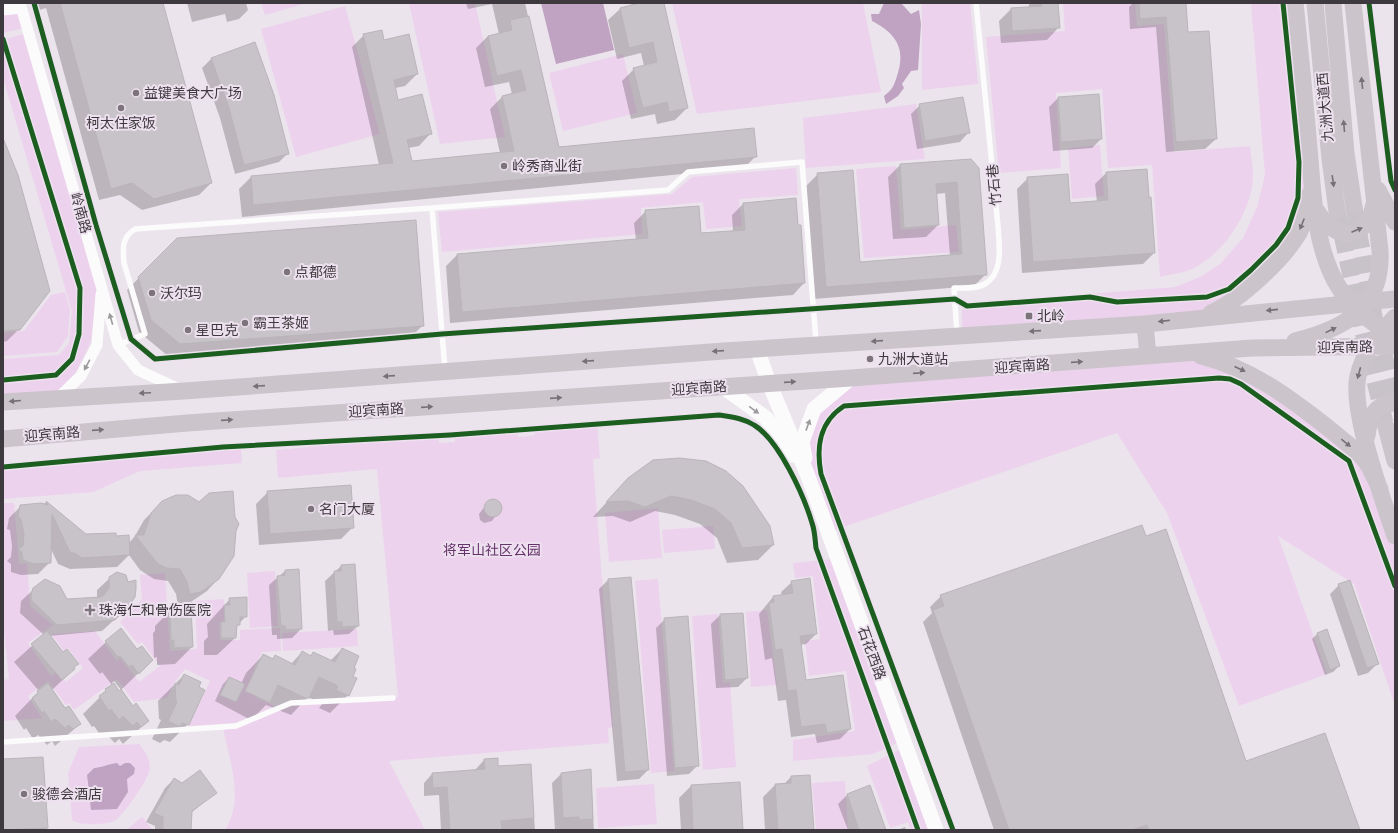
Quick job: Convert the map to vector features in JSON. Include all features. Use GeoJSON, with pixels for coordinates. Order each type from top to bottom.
{"type":"FeatureCollection","features":[{"type":"Feature","properties":{"kind":"main road"},"geometry":{"type":"LineString","coordinates":[[1295,3],[1315,208],[1324,251],[1329,268],[1336,282],[1358,308],[1387,336]]}},
{"type":"Feature","properties":{"kind":"main road"},"geometry":{"type":"LineString","coordinates":[[1304,3],[1323,208],[1336,273],[1346,297],[1359,315],[1380,327],[1387,336],[1395,360]]}},
{"type":"Feature","properties":{"kind":"main road","name":"九洲大道西"},"geometry":{"type":"LineString","coordinates":[[1315,3],[1330,159],[1345,209],[1346,152],[1333,3]]}},
{"type":"Feature","properties":{"kind":"main road"},"geometry":{"type":"LineString","coordinates":[[1252,348],[1318,335],[1332,330],[1358,308],[1379,279],[1381,266],[1375,200],[1353,3]]}},
{"type":"Feature","properties":{"kind":"main road"},"geometry":{"type":"LineString","coordinates":[[1203,316],[1218,310],[1240,295],[1292,243],[1299,232],[1308,206],[1310,158]]}},
{"type":"Feature","properties":{"kind":"main road"},"geometry":{"type":"LineString","coordinates":[[1372,177],[1382,200],[1395,222]]}},
{"type":"Feature","properties":{"kind":"main road"},"geometry":{"type":"LineString","coordinates":[[1315,208],[1329,226],[1343,232],[1352,232],[1361,230],[1367,224],[1372,214],[1375,200]]}},
{"type":"Feature","properties":{"kind":"main road"},"geometry":{"type":"LineString","coordinates":[[3,402],[184,391],[757,349],[1145,324],[1203,316],[1311,306],[1358,308],[1395,299]]}},
{"type":"Feature","properties":{"kind":"main road"},"geometry":{"type":"LineString","coordinates":[[1145,324],[1148,356]]}},
{"type":"Feature","properties":{"kind":"main road"},"geometry":{"type":"LineString","coordinates":[[1387,336],[1360,366],[1356,389],[1366,440],[1395,536]]}},
{"type":"Feature","properties":{"kind":"main road","name":"迎宾南路"},"geometry":{"type":"LineString","coordinates":[[3,438],[194,422],[851,378],[1189,353],[1387,336]]}},
{"type":"Feature","properties":{"kind":"main road"},"geometry":{"type":"LineString","coordinates":[[757,349],[769,384],[808,476]]}},
{"type":"Feature","properties":{"kind":"main road"},"geometry":{"type":"LineString","coordinates":[[1189,353],[1216,360],[1260,379],[1307,412],[1355,450],[1373,473],[1380,489]]}},
{"type":"Feature","properties":{"kind":"main road"},"geometry":{"type":"LineString","coordinates":[[808,476],[802,442],[814,409],[851,378]]}},
{"type":"Feature","properties":{"kind":"main road"},"geometry":{"type":"LineString","coordinates":[[723,387],[766,418],[808,476]]}},
{"type":"Feature","properties":{"kind":"main road"},"geometry":{"type":"LineString","coordinates":[[1366,440],[1371,416],[1376,409],[1382,405],[1395,403]]}},
{"type":"Feature","properties":{"kind":"main road"},"geometry":{"type":"LineString","coordinates":[[1386,427],[1395,461]]}},
{"type":"Feature","properties":{"kind":"main road","name":"石花西路"},"geometry":{"type":"LineString","coordinates":[[808,476],[936,830]]}},
{"type":"Feature","properties":{"kind":"street"},"geometry":{"type":"LineString","coordinates":[[3,10],[20,5]]}},
{"type":"Feature","properties":{"kind":"street","name":"岭南路"},"geometry":{"type":"LineString","coordinates":[[20,5],[118,345],[138,370],[184,391]]}},
{"type":"Feature","properties":{"kind":"street"},"geometry":{"type":"LineString","coordinates":[[58,398],[81,376],[97,345],[102,287]]}},
{"type":"Feature","properties":{"kind":"lane","name":"竹石巷"},"geometry":{"type":"LineString","coordinates":[[957,336],[954,288],[977,287],[986,284],[992,277],[998,261],[998,226],[976,3]]}},
{"type":"Feature","properties":{"kind":"lane"},"geometry":{"type":"LineString","coordinates":[[118,345],[145,334],[124,258],[123,245],[127,234],[135,229],[668,190],[688,172],[802,162],[816,345]]}},
{"type":"Feature","properties":{"kind":"lane"},"geometry":{"type":"LineString","coordinates":[[432,208],[445,372]]}},
{"type":"Feature","properties":{"kind":"lane"},"geometry":{"type":"LineString","coordinates":[[3,742],[236,726],[291,702],[393,698]]}},
{"type":"Feature","properties":{"kind":"green space"},"geometry":{"type":"Polygon","coordinates":[[[3,3],[17,3],[24,28],[3,33],[3,3]]]}},
{"type":"Feature","properties":{"kind":"green space"},"geometry":{"type":"Polygon","coordinates":[[[261,3],[308,3],[265,15],[261,3]]]}},
{"type":"Feature","properties":{"kind":"green space"},"geometry":{"type":"Polygon","coordinates":[[[409,3],[475,3],[505,137],[440,144],[409,3]]]}},
{"type":"Feature","properties":{"kind":"green space"},"geometry":{"type":"Polygon","coordinates":[[[672,3],[863,3],[881,92],[697,114],[672,3]]]}},
{"type":"Feature","properties":{"kind":"green space"},"geometry":{"type":"Polygon","coordinates":[[[922,3],[970,3],[978,84],[922,90],[922,3]]]}},
{"type":"Feature","properties":{"kind":"green space"},"geometry":{"type":"Polygon","coordinates":[[[1063,3],[1135,3],[1137,26],[1164,24],[1174,152],[1250,146],[1253,177],[1251,190],[1242,216],[1235,229],[1217,251],[1207,260],[1192,269],[1160,277],[1152,165],[1108,168],[1102,89],[1056,93],[1061,168],[999,173],[986,37],[1065,31],[1063,3]]]}},
{"type":"Feature","properties":{"kind":"green space"},"geometry":{"type":"Polygon","coordinates":[[[1251,3],[1290,3],[1304,185],[1301,209],[1291,234],[1247,282],[1201,312],[962,331],[962,304],[1175,287],[1200,277],[1220,264],[1243,238],[1257,207],[1265,175],[1251,3]]]}},
{"type":"Feature","properties":{"kind":"green space"},"geometry":{"type":"Polygon","coordinates":[[[345,6],[380,134],[296,157],[261,29],[345,6]]]}},
{"type":"Feature","properties":{"kind":"green space"},"geometry":{"type":"Polygon","coordinates":[[[23,34],[97,288],[91,342],[76,372],[56,393],[3,395],[3,359],[59,355],[69,343],[72,311],[3,78],[3,40],[23,34]]]}},
{"type":"Feature","properties":{"kind":"green space"},"geometry":{"type":"Polygon","coordinates":[[[623,54],[637,113],[563,131],[549,73],[623,54]]]}},
{"type":"Feature","properties":{"kind":"green space"},"geometry":{"type":"Polygon","coordinates":[[[916,104],[925,159],[806,168],[803,118],[916,104]]]}},
{"type":"Feature","properties":{"kind":"green space"},"geometry":{"type":"Polygon","coordinates":[[[1100,145],[1104,196],[1072,199],[1068,148],[1100,145]]]}},
{"type":"Feature","properties":{"kind":"green space"},"geometry":{"type":"Polygon","coordinates":[[[896,166],[901,230],[956,225],[959,252],[864,258],[856,169],[896,166]]]}},
{"type":"Feature","properties":{"kind":"green space"},"geometry":{"type":"Polygon","coordinates":[[[796,168],[798,195],[739,199],[742,226],[706,229],[703,202],[641,208],[642,234],[442,252],[438,212],[672,194],[692,177],[796,168]]]}},
{"type":"Feature","properties":{"kind":"green space"},"geometry":{"type":"Polygon","coordinates":[[[65,292],[70,310],[68,336],[57,352],[3,356],[3,333],[24,331],[51,295],[65,292]]]}},
{"type":"Feature","properties":{"kind":"green space"},"geometry":{"type":"Polygon","coordinates":[[[1148,357],[1216,360],[1354,450],[1395,538],[1395,706],[1354,584],[1278,536],[1327,674],[1239,706],[1167,513],[1117,433],[829,532],[803,442],[815,410],[852,379],[1148,357]]]}},
{"type":"Feature","properties":{"kind":"green space","name":"将军山社区公园"},"geometry":{"type":"Polygon","coordinates":[[[597,425],[600,458],[593,459],[613,727],[608,728],[609,743],[389,761],[425,830],[225,830],[231,818],[235,792],[232,766],[223,727],[236,726],[291,703],[398,697],[377,469],[278,478],[276,450],[438,435],[439,443],[455,442],[455,437],[518,432],[518,437],[535,435],[535,430],[597,425]]]}},
{"type":"Feature","properties":{"kind":"green space"},"geometry":{"type":"Polygon","coordinates":[[[241,448],[242,463],[140,471],[93,492],[3,499],[3,469],[241,448]]]}},
{"type":"Feature","properties":{"kind":"green space"},"geometry":{"type":"Polygon","coordinates":[[[3,503],[14,503],[19,564],[27,563],[30,606],[53,625],[28,643],[51,676],[57,671],[66,682],[83,668],[68,648],[64,651],[51,634],[95,631],[117,661],[120,658],[139,682],[160,666],[142,642],[138,644],[120,622],[142,599],[140,575],[165,573],[170,651],[197,649],[195,601],[224,599],[224,621],[219,622],[220,640],[240,640],[240,630],[280,628],[281,651],[262,652],[254,669],[255,697],[275,706],[235,723],[189,726],[210,681],[185,669],[175,682],[167,698],[134,702],[117,679],[74,710],[69,703],[66,705],[48,681],[28,696],[42,718],[3,721],[3,680],[9,679],[3,622],[3,503]]]}},
{"type":"Feature","properties":{"kind":"green space"},"geometry":{"type":"Polygon","coordinates":[[[658,508],[662,558],[609,562],[605,513],[658,508]]]}},
{"type":"Feature","properties":{"kind":"green space"},"geometry":{"type":"Polygon","coordinates":[[[713,526],[715,549],[664,553],[662,530],[713,526]]]}},
{"type":"Feature","properties":{"kind":"green space"},"geometry":{"type":"Polygon","coordinates":[[[834,559],[900,742],[873,754],[793,761],[793,740],[855,731],[846,671],[809,676],[805,641],[820,639],[813,576],[795,578],[793,563],[834,559]]]}},
{"type":"Feature","properties":{"kind":"green space"},"geometry":{"type":"Polygon","coordinates":[[[275,571],[278,626],[250,628],[247,573],[275,571]]]}},
{"type":"Feature","properties":{"kind":"green space"},"geometry":{"type":"Polygon","coordinates":[[[658,579],[674,771],[651,773],[635,581],[658,579]]]}},
{"type":"Feature","properties":{"kind":"green space"},"geometry":{"type":"Polygon","coordinates":[[[767,610],[777,685],[751,687],[746,612],[767,610]]]}},
{"type":"Feature","properties":{"kind":"green space"},"geometry":{"type":"Polygon","coordinates":[[[718,614],[723,683],[730,682],[736,767],[703,770],[692,616],[718,614]]]}},
{"type":"Feature","properties":{"kind":"green space"},"geometry":{"type":"Polygon","coordinates":[[[357,629],[358,646],[283,651],[282,633],[357,629]]]}},
{"type":"Feature","properties":{"kind":"green space"},"geometry":{"type":"Polygon","coordinates":[[[139,744],[147,756],[150,768],[140,790],[120,817],[112,822],[94,824],[81,823],[72,820],[68,773],[79,747],[139,744]],[[125,763],[120,766],[94,768],[87,777],[88,789],[117,809],[128,793],[127,779],[134,774],[130,763],[125,763]]]}},
{"type":"Feature","properties":{"kind":"green space"},"geometry":{"type":"Polygon","coordinates":[[[903,748],[932,830],[911,830],[908,822],[890,828],[867,766],[903,748]]]}},
{"type":"Feature","properties":{"kind":"green space"},"geometry":{"type":"Polygon","coordinates":[[[845,781],[848,830],[816,830],[812,783],[845,781]]]}},
{"type":"Feature","properties":{"kind":"green space"},"geometry":{"type":"Polygon","coordinates":[[[654,784],[657,824],[598,828],[596,788],[654,784]]]}},
{"type":"Feature","properties":{"kind":"green space"},"geometry":{"type":"Polygon","coordinates":[[[142,817],[153,830],[126,830],[142,817]]]}},
{"type":"Feature","properties":{"kind":"shaded area"},"geometry":{"type":"Polygon","coordinates":[[[541,3],[603,3],[614,50],[556,64],[541,3]]]}},
{"type":"Feature","properties":{"kind":"shaded area"},"geometry":{"type":"Polygon","coordinates":[[[884,3],[901,3],[911,14],[919,10],[921,24],[918,70],[911,71],[902,84],[904,88],[898,96],[886,104],[884,96],[891,90],[900,66],[900,50],[897,43],[888,31],[872,21],[871,14],[879,14],[884,3]]]}},
{"type":"Feature","properties":{"kind":"shaded area"},"geometry":{"type":"Polygon","coordinates":[[[117,763],[120,766],[125,763],[130,763],[135,768],[134,774],[127,779],[128,792],[117,809],[91,810],[87,775],[94,768],[117,763]]]}},
{"type":"Feature","properties":{"kind":"building","name":"益键美食大广场"},"geometry":{"type":"Polygon","coordinates":[[[60,3],[163,3],[212,183],[154,199],[132,183],[111,189],[60,3]]]}},
{"type":"Feature","properties":{"kind":"building"},"geometry":{"type":"Polygon","coordinates":[[[639,3],[664,3],[688,108],[669,112],[667,102],[643,108],[633,68],[657,62],[653,42],[629,48],[620,8],[639,3]]]}},
{"type":"Feature","properties":{"kind":"building"},"geometry":{"type":"Polygon","coordinates":[[[1041,3],[1058,3],[1060,28],[1012,31],[1011,8],[1042,6],[1041,3]]]}},
{"type":"Feature","properties":{"kind":"building"},"geometry":{"type":"Polygon","coordinates":[[[1139,3],[1186,3],[1188,32],[1209,31],[1217,139],[1176,142],[1166,17],[1140,19],[1139,3]]]}},
{"type":"Feature","properties":{"kind":"building","name":"岭秀商业街"},"geometry":{"type":"Polygon","coordinates":[[[529,16],[559,147],[754,128],[757,157],[253,205],[251,176],[393,163],[363,34],[382,30],[384,40],[409,34],[418,74],[394,80],[398,100],[422,94],[432,134],[407,140],[412,161],[514,151],[502,96],[526,90],[521,70],[497,76],[488,36],[512,30],[510,20],[529,16]]]}},
{"type":"Feature","properties":{"kind":"building"},"geometry":{"type":"Polygon","coordinates":[[[255,42],[274,95],[289,154],[244,165],[229,108],[211,58],[255,42]]]}},
{"type":"Feature","properties":{"kind":"building"},"geometry":{"type":"Polygon","coordinates":[[[1099,94],[1102,139],[1061,142],[1058,97],[1099,94]]]}},
{"type":"Feature","properties":{"kind":"building"},"geometry":{"type":"Polygon","coordinates":[[[963,97],[970,133],[925,141],[919,104],[963,97]]]}},
{"type":"Feature","properties":{"kind":"building"},"geometry":{"type":"Polygon","coordinates":[[[3,138],[18,175],[50,291],[20,330],[3,331],[3,138]]]}},
{"type":"Feature","properties":{"kind":"building"},"geometry":{"type":"Polygon","coordinates":[[[971,159],[979,168],[987,275],[826,287],[817,173],[853,170],[860,262],[962,254],[957,182],[936,184],[939,225],[904,228],[900,164],[971,159]]]}},
{"type":"Feature","properties":{"kind":"building"},"geometry":{"type":"Polygon","coordinates":[[[1147,169],[1149,197],[1151,197],[1155,253],[1033,262],[1027,177],[1068,174],[1070,203],[1108,200],[1106,172],[1147,169]]]}},
{"type":"Feature","properties":{"kind":"building"},"geometry":{"type":"Polygon","coordinates":[[[796,198],[798,225],[801,225],[805,283],[462,312],[457,254],[648,238],[645,210],[699,206],[701,233],[745,230],[743,203],[796,198]]]}},
{"type":"Feature","properties":{"kind":"building"},"geometry":{"type":"Polygon","coordinates":[[[416,220],[424,326],[180,344],[151,320],[138,277],[177,238],[416,220]]]}},
{"type":"Feature","properties":{"kind":"building"},"geometry":{"type":"Polygon","coordinates":[[[679,458],[706,461],[726,471],[743,486],[770,526],[774,545],[742,548],[731,523],[715,509],[691,500],[671,496],[645,507],[628,501],[606,502],[628,478],[653,460],[679,458]]]}},
{"type":"Feature","properties":{"kind":"building","name":"名门大厦"},"geometry":{"type":"Polygon","coordinates":[[[351,485],[354,528],[270,534],[267,491],[351,485]]]}},
{"type":"Feature","properties":{"kind":"building"},"geometry":{"type":"Polygon","coordinates":[[[233,491],[235,517],[239,524],[236,531],[234,556],[219,579],[201,592],[190,594],[187,582],[180,569],[166,568],[157,563],[135,535],[144,535],[151,513],[162,501],[176,495],[188,495],[199,502],[209,493],[233,491]]]}},
{"type":"Feature","properties":{"kind":"building"},"geometry":{"type":"Polygon","coordinates":[[[489,499],[497,499],[502,504],[500,515],[497,517],[489,517],[484,512],[484,504],[489,499]]]}},
{"type":"Feature","properties":{"kind":"building"},"geometry":{"type":"Polygon","coordinates":[[[46,501],[86,534],[116,533],[116,536],[129,535],[130,555],[82,558],[70,552],[52,514],[51,563],[34,564],[23,560],[22,552],[18,549],[23,546],[24,534],[21,519],[18,517],[20,505],[41,503],[48,505],[46,501]]]}},
{"type":"Feature","properties":{"kind":"building"},"geometry":{"type":"Polygon","coordinates":[[[1142,525],[1146,536],[1166,529],[1246,761],[1325,733],[1360,830],[1149,830],[1147,825],[1132,830],[1009,830],[933,610],[944,606],[940,595],[1142,525]]]}},
{"type":"Feature","properties":{"kind":"building"},"geometry":{"type":"Polygon","coordinates":[[[355,564],[359,626],[342,627],[342,622],[337,622],[334,571],[341,571],[341,565],[355,564]]]}},
{"type":"Feature","properties":{"kind":"building"},"geometry":{"type":"Polygon","coordinates":[[[299,569],[302,629],[286,630],[285,626],[281,626],[277,576],[285,575],[285,570],[299,569]]]}},
{"type":"Feature","properties":{"kind":"building"},"geometry":{"type":"Polygon","coordinates":[[[117,572],[126,575],[128,582],[136,580],[136,589],[135,597],[131,603],[115,620],[57,625],[32,601],[31,595],[33,588],[45,579],[60,586],[67,599],[100,597],[104,595],[109,588],[109,577],[117,572]]]}},
{"type":"Feature","properties":{"kind":"building"},"geometry":{"type":"Polygon","coordinates":[[[631,577],[649,770],[625,772],[608,579],[631,577]]]}},
{"type":"Feature","properties":{"kind":"building"},"geometry":{"type":"Polygon","coordinates":[[[810,578],[817,634],[800,636],[806,680],[843,675],[851,729],[827,733],[825,724],[801,727],[796,690],[788,691],[782,649],[775,650],[769,603],[774,602],[773,596],[793,593],[791,581],[810,578]]]}},
{"type":"Feature","properties":{"kind":"building"},"geometry":{"type":"Polygon","coordinates":[[[1350,580],[1379,664],[1367,668],[1338,584],[1350,580]]]}},
{"type":"Feature","properties":{"kind":"building"},"geometry":{"type":"Polygon","coordinates":[[[247,597],[247,617],[240,617],[240,625],[237,625],[236,638],[221,638],[221,622],[225,622],[224,605],[230,605],[229,598],[247,597]]]}},
{"type":"Feature","properties":{"kind":"building"},"geometry":{"type":"Polygon","coordinates":[[[191,607],[193,647],[174,648],[174,640],[171,641],[170,615],[172,614],[172,608],[191,607]]]}},
{"type":"Feature","properties":{"kind":"building"},"geometry":{"type":"Polygon","coordinates":[[[743,613],[748,678],[725,680],[720,614],[743,613]]]}},
{"type":"Feature","properties":{"kind":"building"},"geometry":{"type":"Polygon","coordinates":[[[688,616],[699,766],[675,768],[664,618],[688,616]]]}},
{"type":"Feature","properties":{"kind":"building"},"geometry":{"type":"Polygon","coordinates":[[[121,628],[137,649],[142,646],[153,660],[139,674],[132,665],[129,667],[120,656],[118,657],[105,641],[121,628]]]}},
{"type":"Feature","properties":{"kind":"building"},"geometry":{"type":"Polygon","coordinates":[[[1327,629],[1340,666],[1330,670],[1317,633],[1327,629]]]}},
{"type":"Feature","properties":{"kind":"building"},"geometry":{"type":"Polygon","coordinates":[[[47,631],[63,652],[67,649],[79,664],[74,667],[75,669],[62,680],[31,644],[47,631]]]}},
{"type":"Feature","properties":{"kind":"building"},"geometry":{"type":"Polygon","coordinates":[[[342,648],[359,656],[354,668],[356,669],[353,677],[357,678],[349,696],[336,690],[338,686],[319,677],[309,698],[305,698],[278,685],[270,703],[245,691],[263,654],[273,659],[275,655],[295,665],[302,651],[311,656],[313,652],[335,662],[342,648]]]}},
{"type":"Feature","properties":{"kind":"building"},"geometry":{"type":"Polygon","coordinates":[[[184,674],[201,682],[199,687],[205,690],[189,725],[182,723],[181,726],[178,726],[168,721],[177,702],[175,683],[179,685],[184,674]]]}},
{"type":"Feature","properties":{"kind":"building"},"geometry":{"type":"Polygon","coordinates":[[[229,677],[245,684],[236,702],[220,695],[229,677]]]}},
{"type":"Feature","properties":{"kind":"building"},"geometry":{"type":"Polygon","coordinates":[[[48,683],[65,708],[69,706],[81,724],[73,729],[69,725],[65,728],[55,719],[51,722],[44,711],[42,713],[32,698],[38,693],[37,691],[48,683]]]}},
{"type":"Feature","properties":{"kind":"building"},"geometry":{"type":"Polygon","coordinates":[[[114,683],[119,691],[121,689],[133,706],[136,703],[149,721],[141,727],[137,722],[133,726],[123,716],[119,720],[111,709],[109,711],[99,696],[106,691],[105,689],[114,683]]]}},
{"type":"Feature","properties":{"kind":"building","name":"骏德会酒店"},"geometry":{"type":"Polygon","coordinates":[[[43,757],[48,828],[3,830],[3,759],[43,757]]]}},
{"type":"Feature","properties":{"kind":"building"},"geometry":{"type":"Polygon","coordinates":[[[498,758],[498,766],[531,764],[534,818],[501,821],[502,830],[450,830],[447,787],[433,788],[432,773],[485,769],[484,759],[498,758]]]}},
{"type":"Feature","properties":{"kind":"building"},"geometry":{"type":"Polygon","coordinates":[[[591,769],[593,819],[579,820],[579,817],[563,818],[561,773],[591,769]]]}},
{"type":"Feature","properties":{"kind":"building"},"geometry":{"type":"Polygon","coordinates":[[[200,770],[217,793],[192,811],[191,830],[163,830],[163,817],[154,813],[174,778],[182,783],[200,770]]]}},
{"type":"Feature","properties":{"kind":"building"},"geometry":{"type":"Polygon","coordinates":[[[810,775],[814,830],[778,830],[775,784],[791,783],[791,776],[810,775]]]}},
{"type":"Feature","properties":{"kind":"building"},"geometry":{"type":"Polygon","coordinates":[[[740,782],[743,830],[693,830],[691,785],[740,782]]]}},
{"type":"Feature","properties":{"kind":"building"},"geometry":{"type":"Polygon","coordinates":[[[870,785],[886,830],[859,830],[847,794],[870,785]]]}},
{"type":"Feature","properties":{"kind":"tunnel"},"geometry":{"type":"LineString","coordinates":[[1354,207],[1375,322],[1395,397]]}},
{"type":"Feature","properties":{"kind":"tunnel"},"geometry":{"type":"LineString","coordinates":[[1337,211],[1361,323],[1386,427]]}},
{"type":"Feature","properties":{"kind":"cycle path"},"geometry":{"type":"LineString","coordinates":[[34,3],[96,225],[131,339],[155,359],[442,334],[955,299],[967,306],[1090,297],[1117,302],[1207,297],[1229,289],[1276,245],[1288,228],[1298,198],[1299,162],[1283,3]]}},
{"type":"Feature","properties":{"kind":"cycle path"},"geometry":{"type":"LineString","coordinates":[[1369,3],[1391,181],[1395,190]]}},
{"type":"Feature","properties":{"kind":"cycle path"},"geometry":{"type":"LineString","coordinates":[[3,39],[80,288],[79,334],[72,359],[56,375],[3,380]]}},
{"type":"Feature","properties":{"kind":"cycle path"},"geometry":{"type":"LineString","coordinates":[[953,830],[821,474],[819,445],[824,427],[836,412],[844,406],[1219,378],[1230,379],[1241,384],[1349,461],[1395,586]]}},
{"type":"Feature","properties":{"kind":"cycle path"},"geometry":{"type":"LineString","coordinates":[[3,467],[223,447],[450,435],[719,415],[746,421],[763,432],[781,455],[803,498],[813,526],[816,548],[918,830]]}},
{"type":"Feature","properties":{"kind":"place","name":"益键美食大广场"},"geometry":{"type":"Point","coordinates":[136,93]}},
{"type":"Feature","properties":{"kind":"place","name":"柯太住家饭"},"geometry":{"type":"Point","coordinates":[121,108]}},
{"type":"Feature","properties":{"kind":"place","name":"岭秀商业街"},"geometry":{"type":"Point","coordinates":[504,166]}},
{"type":"Feature","properties":{"kind":"place","name":"点都德"},"geometry":{"type":"Point","coordinates":[287,272]}},
{"type":"Feature","properties":{"kind":"place","name":"沃尔玛"},"geometry":{"type":"Point","coordinates":[152,293]}},
{"type":"Feature","properties":{"kind":"place","name":"北岭"},"geometry":{"type":"Point","coordinates":[1029,316]}},
{"type":"Feature","properties":{"kind":"place","name":"霸王茶姬"},"geometry":{"type":"Point","coordinates":[245,323]}},
{"type":"Feature","properties":{"kind":"place","name":"星巴克"},"geometry":{"type":"Point","coordinates":[188,330]}},
{"type":"Feature","properties":{"kind":"place","name":"九洲大道站"},"geometry":{"type":"Point","coordinates":[870,359]}},
{"type":"Feature","properties":{"kind":"place","name":"名门大厦"},"geometry":{"type":"Point","coordinates":[311,509]}},
{"type":"Feature","properties":{"kind":"place","name":"珠海仁和骨伤医院"},"geometry":{"type":"Point","coordinates":[90,610]}},
{"type":"Feature","properties":{"kind":"place","name":"骏德会酒店"},"geometry":{"type":"Point","coordinates":[24,794]}}]}
